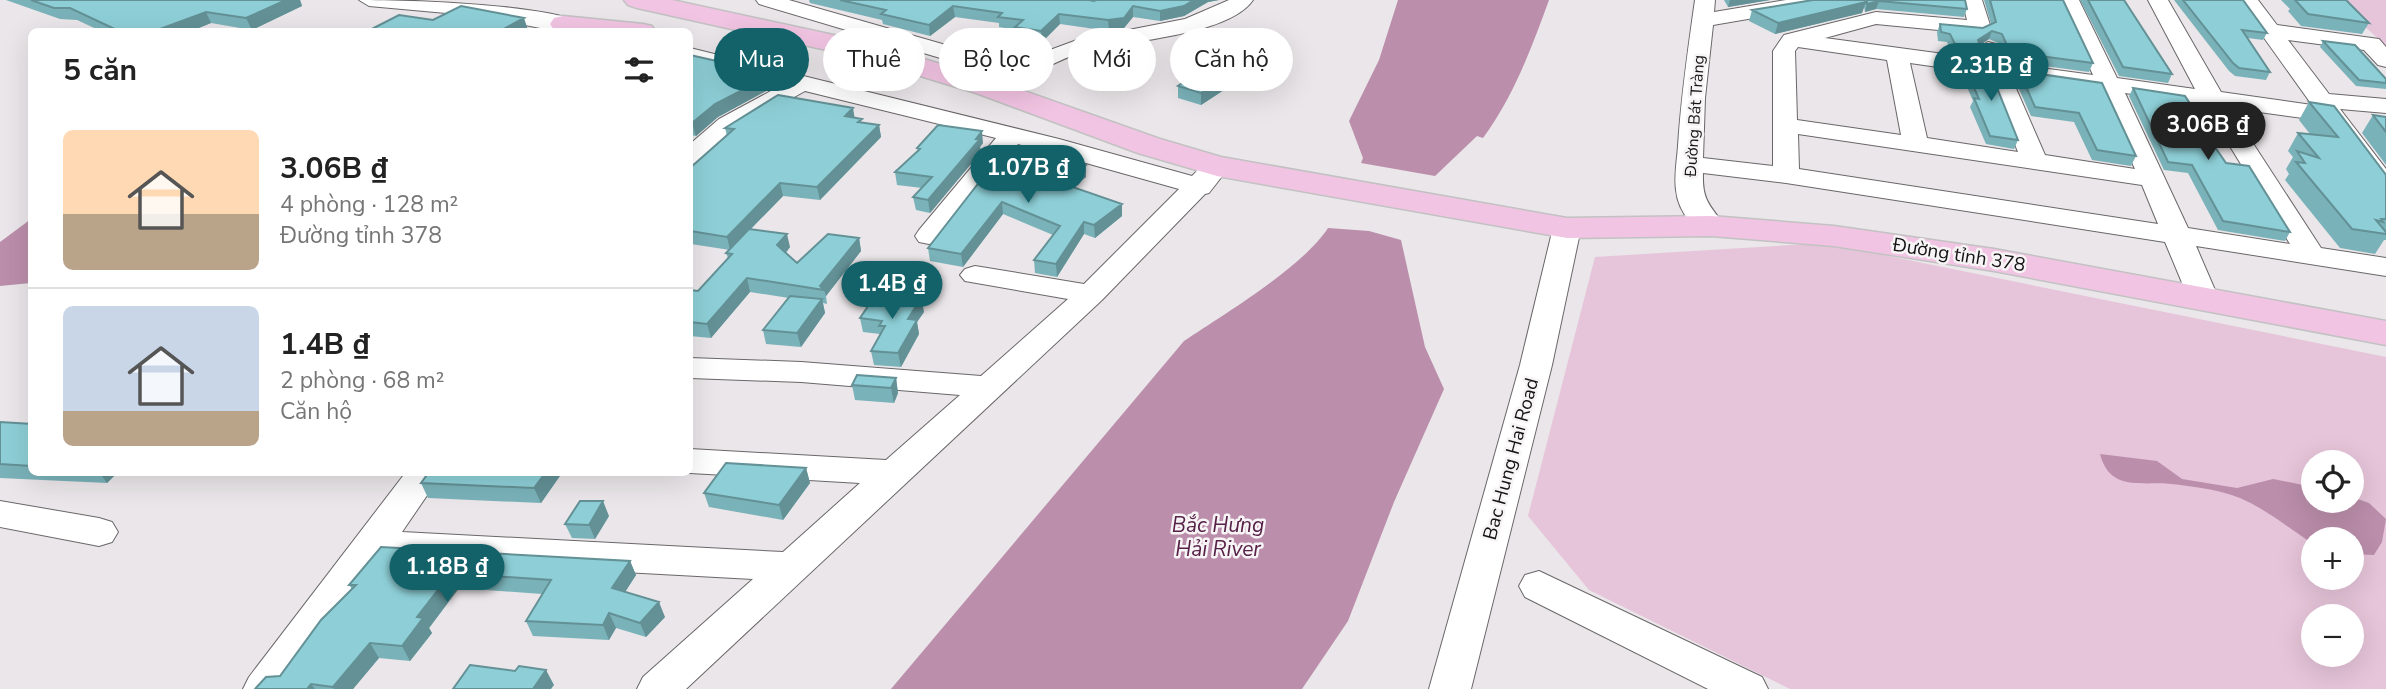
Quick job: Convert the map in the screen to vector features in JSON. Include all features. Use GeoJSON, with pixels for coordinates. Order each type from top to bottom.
{"type":"FeatureCollection","features":[{"type":"Feature","properties":{"kind":"main road"},"geometry":{"type":"LineString","coordinates":[[637,0],[823,41]]}},
{"type":"Feature","properties":{"kind":"main road"},"geometry":{"type":"LineString","coordinates":[[693,36],[823,47]]}},
{"type":"Feature","properties":{"kind":"main road"},"geometry":{"type":"LineString","coordinates":[[997,91],[1219,174]]}},
{"type":"Feature","properties":{"kind":"main road","name":"Đường tỉnh 378"},"geometry":{"type":"LineString","coordinates":[[1219,174],[1567,229],[1712,226],[1834,236],[2203,297],[2386,333]]}},
{"type":"Feature","properties":{"kind":"street"},"geometry":{"type":"LineString","coordinates":[[369,0],[574,28]]}},
{"type":"Feature","properties":{"kind":"street"},"geometry":{"type":"LineString","coordinates":[[766,0],[939,50]]}},
{"type":"Feature","properties":{"kind":"street"},"geometry":{"type":"LineString","coordinates":[[1054,53],[1100,41],[1196,24],[1222,16],[1243,0]]}},
{"type":"Feature","properties":{"kind":"street"},"geometry":{"type":"LineString","coordinates":[[1704,10],[1824,0]]}},
{"type":"Feature","properties":{"kind":"street"},"geometry":{"type":"LineString","coordinates":[[1972,0],[1980,29],[2035,162]]}},
{"type":"Feature","properties":{"kind":"street"},"geometry":{"type":"LineString","coordinates":[[2068,0],[2180,236],[2203,297]]}},
{"type":"Feature","properties":{"kind":"street"},"geometry":{"type":"LineString","coordinates":[[2158,0],[2212,99],[2312,256]]}},
{"type":"Feature","properties":{"kind":"street"},"geometry":{"type":"LineString","coordinates":[[2247,0],[2386,187]]}},
{"type":"Feature","properties":{"kind":"street","name":"Đường Bát Tràng"},"geometry":{"type":"LineString","coordinates":[[1704,10],[1693,98],[1689,190],[1693,203],[1712,226]]}},
{"type":"Feature","properties":{"kind":"street"},"geometry":{"type":"LineString","coordinates":[[1786,175],[1784,51],[1792,40],[1876,18],[1980,29]]}},
{"type":"Feature","properties":{"kind":"street"},"geometry":{"type":"LineString","coordinates":[[2271,31],[2371,44],[2386,60]]}},
{"type":"Feature","properties":{"kind":"street"},"geometry":{"type":"LineString","coordinates":[[1792,40],[1995,66],[2212,99],[2327,107],[2386,106]]}},
{"type":"Feature","properties":{"kind":"street"},"geometry":{"type":"LineString","coordinates":[[1897,53],[1916,145]]}},
{"type":"Feature","properties":{"kind":"street"},"geometry":{"type":"LineString","coordinates":[[693,56],[714,61]]}},
{"type":"Feature","properties":{"kind":"street"},"geometry":{"type":"LineString","coordinates":[[809,86],[1012,135],[1219,174]]}},
{"type":"Feature","properties":{"kind":"street"},"geometry":{"type":"LineString","coordinates":[[693,154],[728,124],[787,91]]}},
{"type":"Feature","properties":{"kind":"street"},"geometry":{"type":"LineString","coordinates":[[1784,125],[2153,179]]}},
{"type":"Feature","properties":{"kind":"street"},"geometry":{"type":"LineString","coordinates":[[929,236],[1012,135]]}},
{"type":"Feature","properties":{"kind":"street"},"geometry":{"type":"LineString","coordinates":[[1690,163],[1786,175],[2386,267]]}},
{"type":"Feature","properties":{"kind":"street"},"geometry":{"type":"LineString","coordinates":[[658,689],[1219,174]]}},
{"type":"Feature","properties":{"kind":"street","name":"Bac Hung Hai Road"},"geometry":{"type":"LineString","coordinates":[[1450,689],[1536,365],[1567,229]]}},
{"type":"Feature","properties":{"kind":"street"},"geometry":{"type":"LineString","coordinates":[[975,275],[1091,294]]}},
{"type":"Feature","properties":{"kind":"street"},"geometry":{"type":"LineString","coordinates":[[693,368],[801,372],[989,387]]}},
{"type":"Feature","properties":{"kind":"street"},"geometry":{"type":"LineString","coordinates":[[693,461],[894,473]]}},
{"type":"Feature","properties":{"kind":"street"},"geometry":{"type":"LineString","coordinates":[[264,689],[423,476]]}},
{"type":"Feature","properties":{"kind":"street"},"geometry":{"type":"LineString","coordinates":[[0,514],[99,531]]}},
{"type":"Feature","properties":{"kind":"street"},"geometry":{"type":"LineString","coordinates":[[371,544],[792,566]]}},
{"type":"Feature","properties":{"kind":"street"},"geometry":{"type":"LineString","coordinates":[[1539,586],[1748,689]]}},
{"type":"Feature","properties":{"kind":"shaded area"},"geometry":{"type":"Polygon","coordinates":[[[2336,0],[2386,0],[2386,46],[2336,0]]]}},
{"type":"Feature","properties":{"kind":"shaded area"},"geometry":{"type":"Polygon","coordinates":[[[1824,243],[2386,357],[2386,689],[1790,689],[1589,590],[1528,516],[1595,257],[1824,243]]]}},
{"type":"Feature","properties":{"kind":"water"},"geometry":{"type":"Polygon","coordinates":[[[1398,0],[1549,0],[1521,72],[1494,122],[1483,138],[1477,136],[1435,176],[1361,163],[1363,158],[1349,121],[1379,60],[1398,0]]]}},
{"type":"Feature","properties":{"kind":"water"},"geometry":{"type":"Polygon","coordinates":[[[28,221],[28,283],[0,286],[0,242],[28,221]]]}},
{"type":"Feature","properties":{"kind":"water","name":"Bắc Hưng Hải River"},"geometry":{"type":"Polygon","coordinates":[[[1328,228],[1369,231],[1401,240],[1425,347],[1444,389],[1394,502],[1348,621],[1302,689],[891,689],[1184,341],[1282,274],[1316,243],[1328,228]]]}},
{"type":"Feature","properties":{"kind":"water"},"geometry":{"type":"Polygon","coordinates":[[[2100,454],[2157,461],[2182,479],[2237,488],[2273,479],[2301,485],[2301,513],[2364,513],[2364,501],[2386,519],[2382,542],[2374,555],[2364,555],[2364,527],[2301,527],[2301,536],[2259,508],[2232,495],[2188,486],[2128,482],[2111,474],[2100,454]]]}},
{"type":"Feature","properties":{"kind":"building"},"geometry":{"type":"Polygon","coordinates":[[[31,0],[286,0],[246,18],[206,12],[163,28],[112,28],[70,8],[54,8],[31,0]]]}},
{"type":"Feature","properties":{"kind":"building"},"geometry":{"type":"Polygon","coordinates":[[[840,0],[1194,0],[1184,6],[1160,11],[1133,6],[1124,18],[1108,20],[1059,14],[1044,28],[1015,27],[1023,20],[998,17],[1002,13],[953,6],[929,25],[881,14],[886,10],[840,0]]]}},
{"type":"Feature","properties":{"kind":"building"},"geometry":{"type":"Polygon","coordinates":[[[1813,0],[1866,2],[1778,23],[1752,10],[1813,0]]]}},
{"type":"Feature","properties":{"kind":"building"},"geometry":{"type":"Polygon","coordinates":[[[1867,0],[1965,0],[1967,9],[1879,1],[1867,4],[1867,0]]]}},
{"type":"Feature","properties":{"kind":"building"},"geometry":{"type":"Polygon","coordinates":[[[1990,0],[2063,0],[2093,63],[2010,52],[2002,34],[1992,31],[1978,40],[1980,47],[1955,44],[1950,34],[1941,32],[1940,24],[1983,28],[1996,22],[1990,0]]]}},
{"type":"Feature","properties":{"kind":"building"},"geometry":{"type":"Polygon","coordinates":[[[2088,0],[2124,0],[2172,74],[2123,67],[2088,0]]]}},
{"type":"Feature","properties":{"kind":"building"},"geometry":{"type":"Polygon","coordinates":[[[2183,0],[2243,0],[2267,33],[2242,30],[2270,72],[2239,68],[2183,0]]]}},
{"type":"Feature","properties":{"kind":"building"},"geometry":{"type":"Polygon","coordinates":[[[2295,0],[2346,0],[2369,23],[2308,14],[2295,0]]]}},
{"type":"Feature","properties":{"kind":"building"},"geometry":{"type":"Polygon","coordinates":[[[461,6],[524,18],[505,28],[374,28],[399,15],[433,20],[461,6]]]}},
{"type":"Feature","properties":{"kind":"building"},"geometry":{"type":"Polygon","coordinates":[[[2323,41],[2355,45],[2386,79],[2386,83],[2359,80],[2323,41]]]}},
{"type":"Feature","properties":{"kind":"building"},"geometry":{"type":"Polygon","coordinates":[[[693,56],[714,60],[714,91],[740,91],[715,104],[693,122],[693,56]]]}},
{"type":"Feature","properties":{"kind":"building"},"geometry":{"type":"Polygon","coordinates":[[[1964,65],[1989,68],[2018,140],[1990,136],[1974,98],[1979,99],[1964,65]]]}},
{"type":"Feature","properties":{"kind":"building"},"geometry":{"type":"Polygon","coordinates":[[[2019,71],[2102,83],[2136,156],[2097,150],[2079,113],[2035,107],[2019,71]]]}},
{"type":"Feature","properties":{"kind":"building"},"geometry":{"type":"Polygon","coordinates":[[[2133,88],[2185,96],[2202,122],[2197,121],[2226,163],[2249,166],[2290,232],[2223,221],[2192,165],[2168,162],[2133,88]]]}},
{"type":"Feature","properties":{"kind":"building"},"geometry":{"type":"Polygon","coordinates":[[[778,95],[853,108],[845,116],[862,119],[858,122],[879,125],[817,187],[780,183],[727,237],[693,231],[693,165],[734,129],[725,128],[778,95]]]}},
{"type":"Feature","properties":{"kind":"building"},"geometry":{"type":"Polygon","coordinates":[[[2309,102],[2334,106],[2386,175],[2386,219],[2381,219],[2383,222],[2376,220],[2386,234],[2352,229],[2296,162],[2305,163],[2297,151],[2319,158],[2298,133],[2338,137],[2309,102]]]}},
{"type":"Feature","properties":{"kind":"building"},"geometry":{"type":"Polygon","coordinates":[[[2373,115],[2386,117],[2386,132],[2373,115]]]}},
{"type":"Feature","properties":{"kind":"building"},"geometry":{"type":"Polygon","coordinates":[[[938,125],[982,131],[976,139],[980,139],[928,200],[913,197],[932,177],[895,172],[920,149],[917,148],[938,125]]]}},
{"type":"Feature","properties":{"kind":"building"},"geometry":{"type":"Polygon","coordinates":[[[1052,153],[1086,165],[1061,183],[1122,204],[1094,225],[1084,222],[1056,264],[1034,260],[1060,226],[1002,202],[961,254],[928,248],[991,167],[1025,172],[1052,153]]]}},
{"type":"Feature","properties":{"kind":"building"},"geometry":{"type":"Polygon","coordinates":[[[749,229],[787,234],[777,245],[797,263],[828,234],[859,238],[820,286],[824,290],[747,278],[707,324],[693,322],[693,290],[698,291],[732,254],[726,253],[749,229]]]}},
{"type":"Feature","properties":{"kind":"building"},"geometry":{"type":"Polygon","coordinates":[[[900,295],[921,298],[908,319],[917,320],[898,353],[871,351],[885,326],[879,326],[882,321],[860,318],[875,296],[897,299],[900,295]]]}},
{"type":"Feature","properties":{"kind":"building"},"geometry":{"type":"Polygon","coordinates":[[[790,296],[822,299],[797,333],[763,330],[790,296]]]}},
{"type":"Feature","properties":{"kind":"building"},"geometry":{"type":"Polygon","coordinates":[[[857,375],[896,378],[891,388],[852,385],[857,375]]]}},
{"type":"Feature","properties":{"kind":"building"},"geometry":{"type":"Polygon","coordinates":[[[0,422],[28,424],[28,466],[0,464],[0,422]]]}},
{"type":"Feature","properties":{"kind":"building"},"geometry":{"type":"Polygon","coordinates":[[[726,463],[806,468],[779,505],[704,493],[726,463]]]}},
{"type":"Feature","properties":{"kind":"building"},"geometry":{"type":"Polygon","coordinates":[[[426,476],[543,476],[534,488],[421,483],[426,476]]]}},
{"type":"Feature","properties":{"kind":"building"},"geometry":{"type":"Polygon","coordinates":[[[580,501],[603,501],[589,525],[565,524],[580,501]]]}},
{"type":"Feature","properties":{"kind":"building"},"geometry":{"type":"Polygon","coordinates":[[[381,547],[630,561],[612,588],[659,602],[640,623],[609,613],[603,625],[526,621],[551,580],[451,573],[417,617],[423,618],[402,646],[370,643],[333,687],[311,684],[307,689],[255,689],[266,677],[280,676],[321,620],[356,585],[349,585],[381,547]]]}},
{"type":"Feature","properties":{"kind":"building"},"geometry":{"type":"Polygon","coordinates":[[[470,665],[515,671],[519,666],[546,670],[533,689],[453,689],[470,665]]]}}]}
